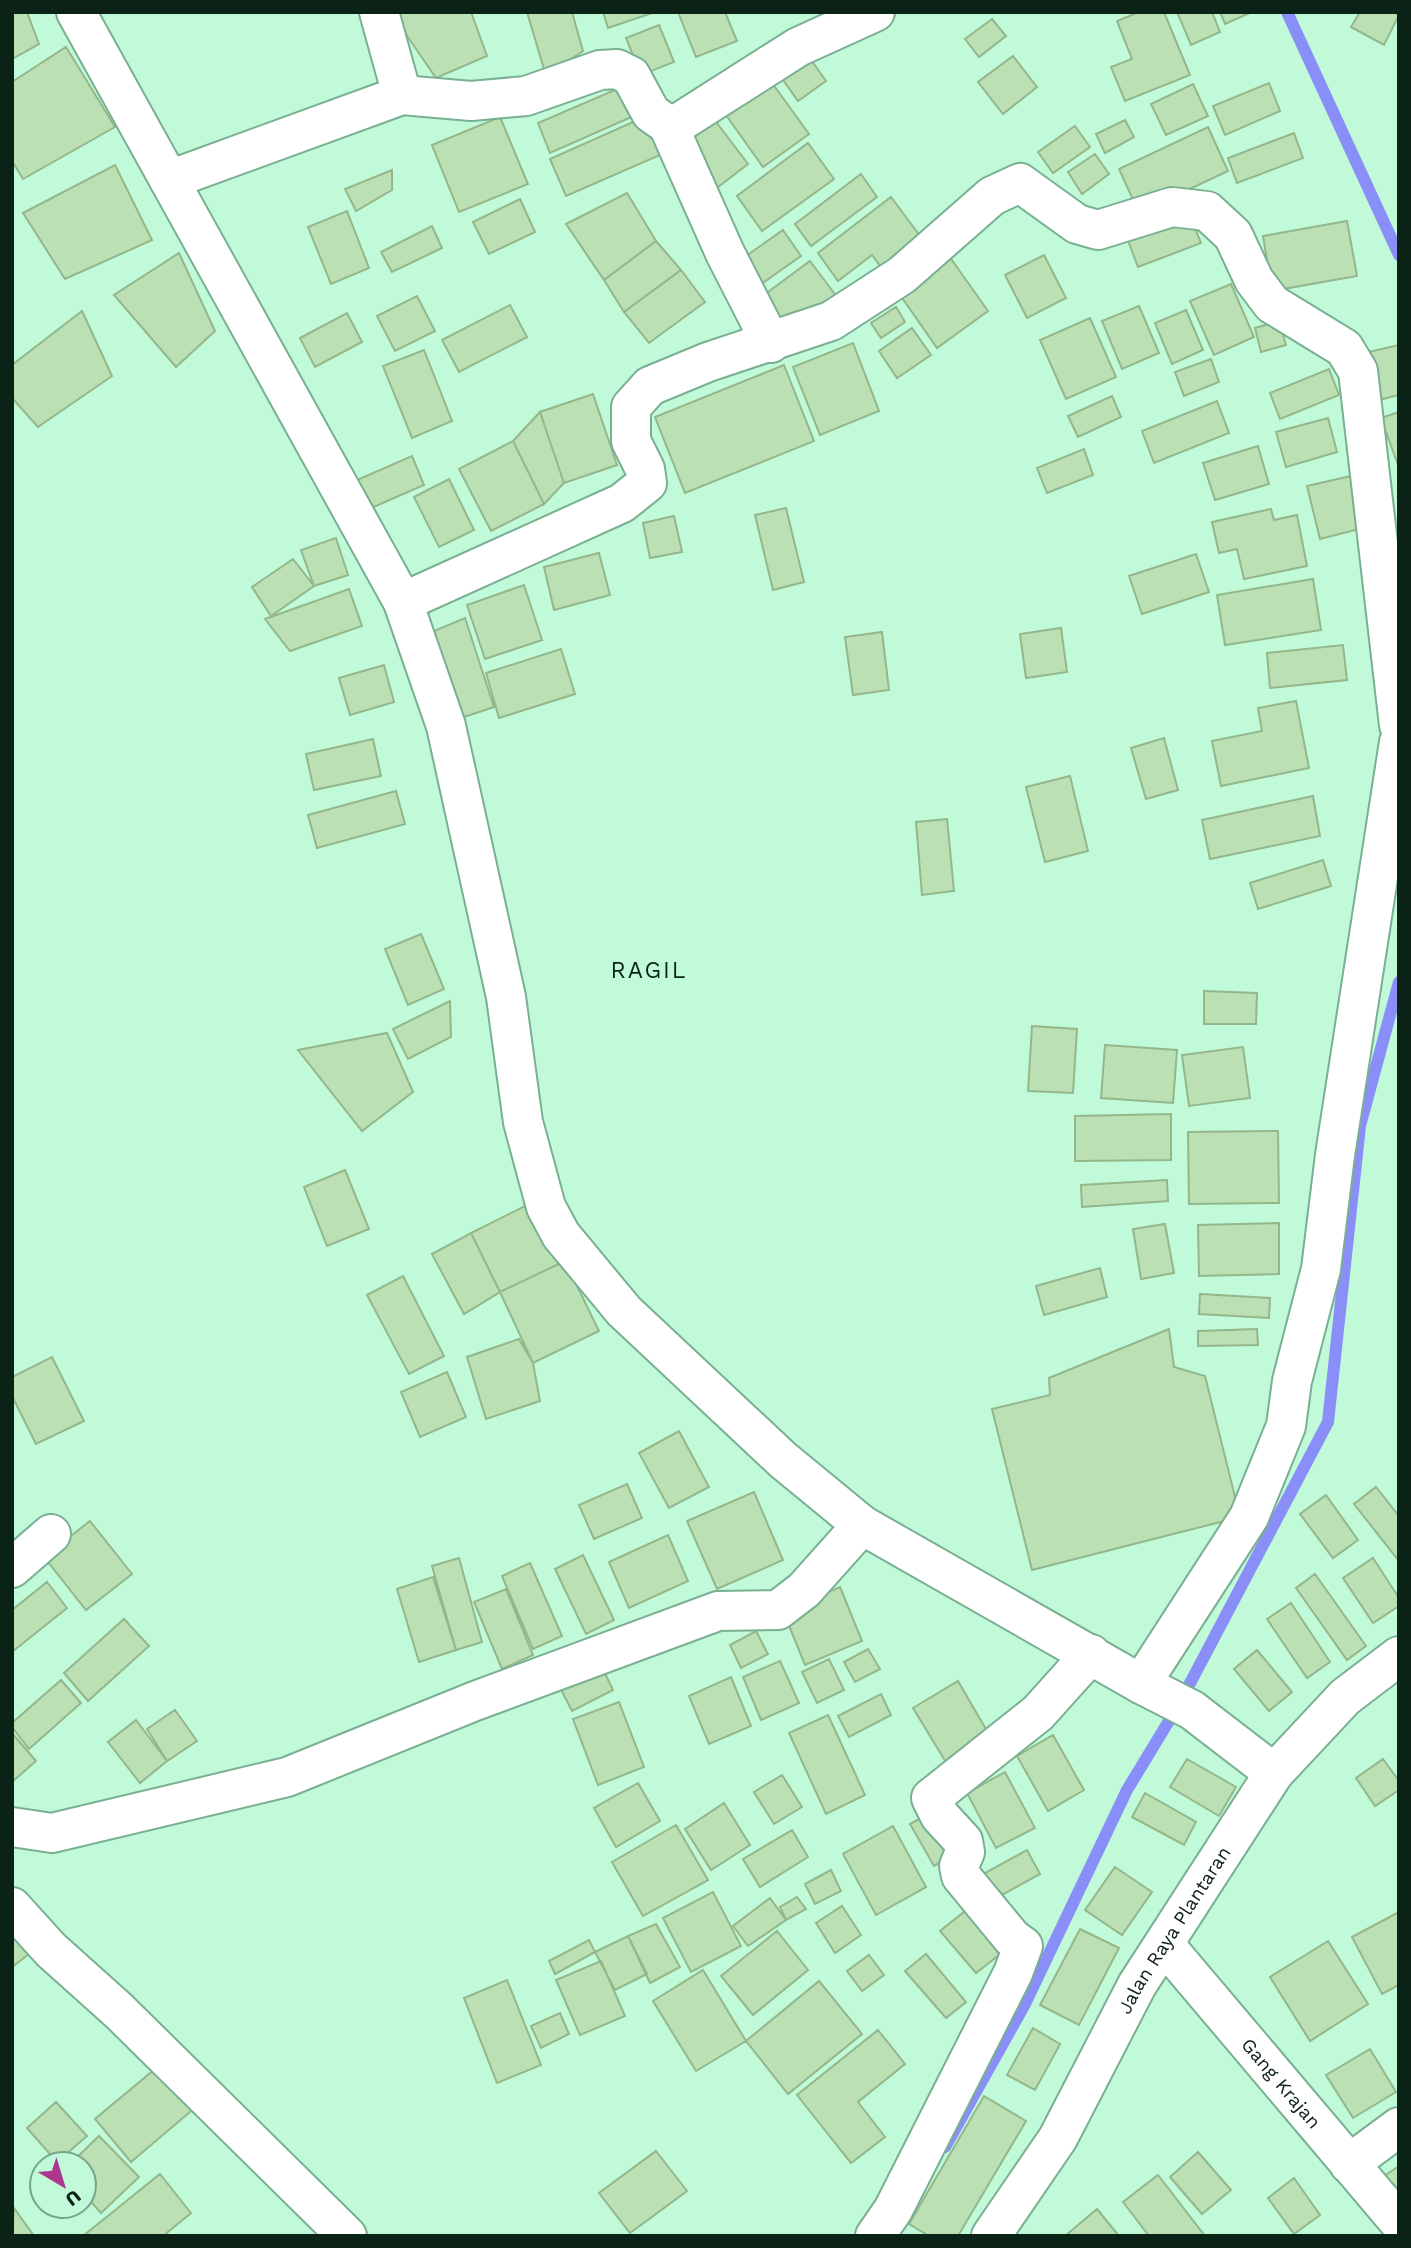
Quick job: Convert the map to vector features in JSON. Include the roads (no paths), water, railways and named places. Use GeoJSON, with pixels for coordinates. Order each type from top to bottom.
{"type":"FeatureCollection","features":[{"type":"Feature","properties":{"kind":"street"},"geometry":{"type":"LineString","coordinates":[[76,12],[403,602],[446,726],[506,997],[523,1122],[546,1207],[561,1235],[624,1311],[783,1460],[862,1525],[1192,1710],[1274,1773]]}},
{"type":"Feature","properties":{"kind":"street"},"geometry":{"type":"LineString","coordinates":[[379,12],[402,95]]}},
{"type":"Feature","properties":{"kind":"street"},"geometry":{"type":"LineString","coordinates":[[668,125],[677,124],[798,47],[875,12]]}},
{"type":"Feature","properties":{"kind":"street"},"geometry":{"type":"LineString","coordinates":[[169,180],[402,95],[471,101],[526,96],[600,70],[617,69],[631,76],[651,113],[668,125],[725,253],[771,343]]}},
{"type":"Feature","properties":{"kind":"street"},"geometry":{"type":"LineString","coordinates":[[403,602],[622,503],[647,483],[645,469],[631,441],[631,407],[650,386],[708,362],[831,321],[902,275],[992,195],[1020,183],[1077,224],[1098,230],[1172,207],[1207,211],[1233,235],[1254,279],[1272,304],[1344,348],[1358,370],[1399,725]]}},
{"type":"Feature","properties":{"kind":"street"},"geometry":{"type":"LineString","coordinates":[[1148,1687],[1249,1517],[1286,1426],[1292,1381],[1321,1269],[1335,1155],[1399,741]]}},
{"type":"Feature","properties":{"kind":"street"},"geometry":{"type":"LineString","coordinates":[[12,1827],[52,1833],[287,1777],[475,1701],[718,1611],[778,1610],[804,1590],[862,1525]]}},
{"type":"Feature","properties":{"kind":"street"},"geometry":{"type":"LineString","coordinates":[[12,1568],[51,1534]]}},
{"type":"Feature","properties":{"kind":"street"},"geometry":{"type":"LineString","coordinates":[[875,2236],[894,2210],[1013,1973],[1023,1946],[1012,1938],[961,1876],[959,1866],[965,1852],[962,1841],[940,1816],[931,1798],[1038,1713],[1091,1654]]}},
{"type":"Feature","properties":{"kind":"street","name":"Jalan Raya Plantaran"},"geometry":{"type":"LineString","coordinates":[[991,2236],[1058,2138],[1137,1985],[1274,1773],[1345,1697],[1399,1656]]}},
{"type":"Feature","properties":{"kind":"street"},"geometry":{"type":"LineString","coordinates":[[12,1907],[51,1950],[119,2011],[347,2236]]}},
{"type":"Feature","properties":{"kind":"street","name":"Gang Krajan"},"geometry":{"type":"LineString","coordinates":[[1164,1944],[1399,2222]]}},
{"type":"Feature","properties":{"kind":"street"},"geometry":{"type":"LineString","coordinates":[[1349,2164],[1399,2127]]}},
{"type":"Feature","properties":{"kind":"waterway"},"geometry":{"type":"LineString","coordinates":[[1287,12],[1399,255]]}},
{"type":"Feature","properties":{"kind":"waterway"},"geometry":{"type":"LineString","coordinates":[[945,2147],[1025,2004],[1127,1790],[1178,1706],[1328,1422],[1360,1126],[1399,982]]}},
{"type":"Feature","properties":{"kind":"district","name":"RAGIL"},"geometry":{"type":"Point","coordinates":[649,970]}}]}
